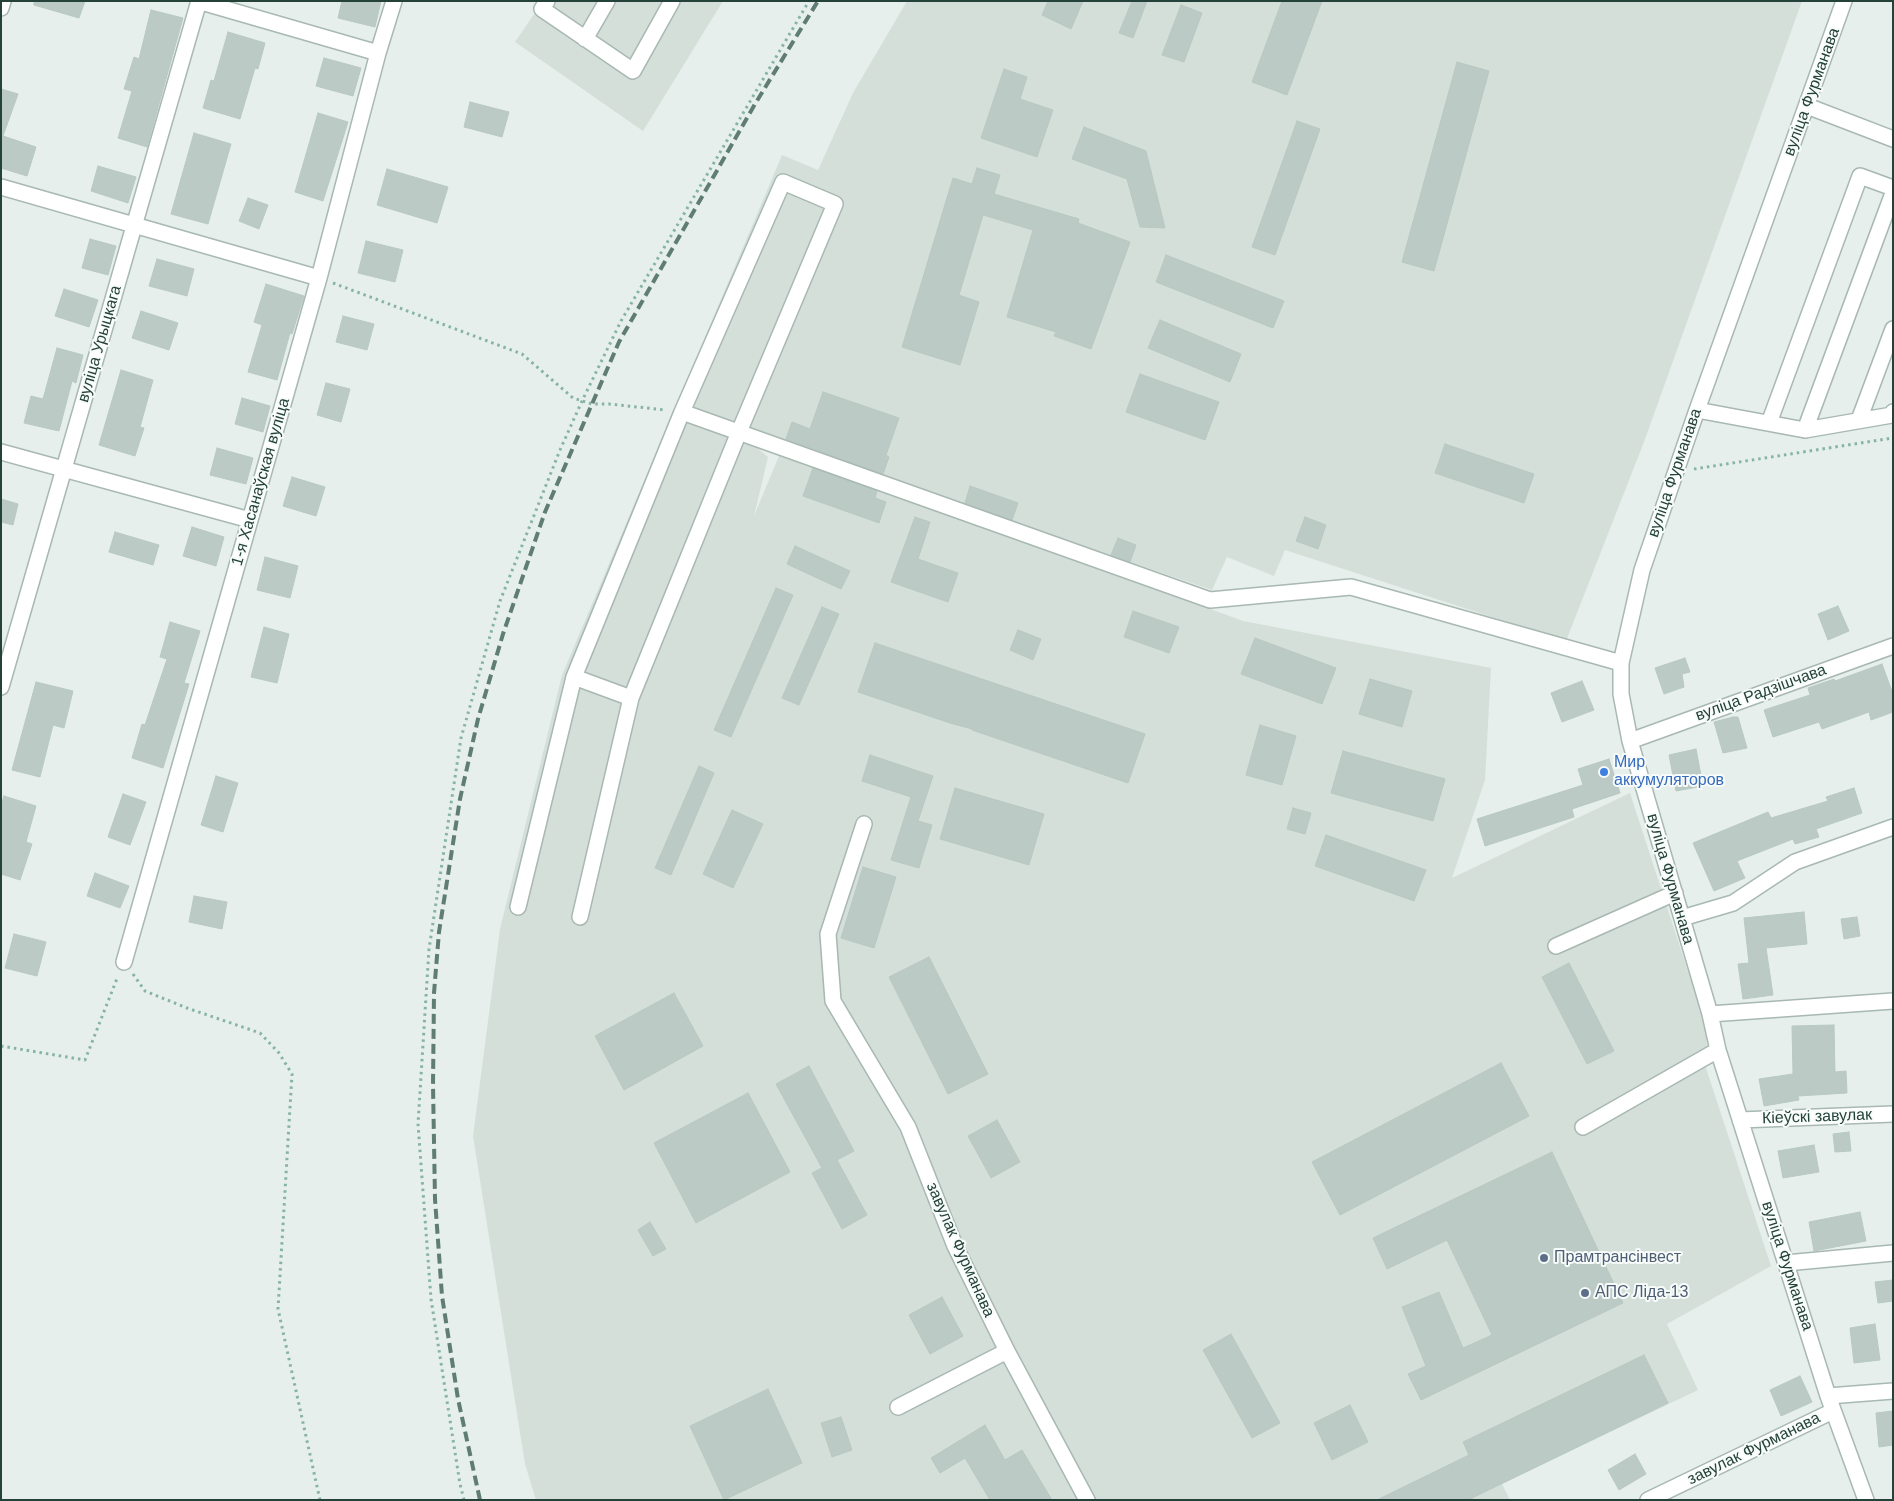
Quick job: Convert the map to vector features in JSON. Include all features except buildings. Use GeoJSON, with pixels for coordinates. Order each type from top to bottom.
{"type":"FeatureCollection","features":[{"type":"Feature","properties":{"kind":"street"},"geometry":{"type":"LineString","coordinates":[[1,8],[3,1]]}},
{"type":"Feature","properties":{"kind":"street"},"geometry":{"type":"LineString","coordinates":[[199,1],[378,53]]}},
{"type":"Feature","properties":{"kind":"street","name":"вуліца Урыцкага"},"geometry":{"type":"LineString","coordinates":[[1,687],[199,1]]}},
{"type":"Feature","properties":{"kind":"street","name":"1-я Хасанаўская вуліца"},"geometry":{"type":"LineString","coordinates":[[124,962],[319,278],[378,53],[394,1]]}},
{"type":"Feature","properties":{"kind":"street"},"geometry":{"type":"LineString","coordinates":[[547,1],[542,9],[633,71],[672,1]]}},
{"type":"Feature","properties":{"kind":"street"},"geometry":{"type":"LineString","coordinates":[[585,38],[607,1]]}},
{"type":"Feature","properties":{"kind":"street","name":"вуліца Фурманава"},"geometry":{"type":"LineString","coordinates":[[1844,1],[1808,106],[1697,410],[1642,570],[1620,663],[1621,694],[1630,741],[1710,1014],[1718,1050],[1828,1396],[1866,1500]]}},
{"type":"Feature","properties":{"kind":"street"},"geometry":{"type":"LineString","coordinates":[[1808,106],[1893,138]]}},
{"type":"Feature","properties":{"kind":"street"},"geometry":{"type":"LineString","coordinates":[[1769,423],[1860,176],[1893,188]]}},
{"type":"Feature","properties":{"kind":"street"},"geometry":{"type":"LineString","coordinates":[[518,907],[574,677],[682,412],[783,182],[835,204],[738,432],[631,698],[580,917]]}},
{"type":"Feature","properties":{"kind":"street"},"geometry":{"type":"LineString","coordinates":[[1,187],[319,278]]}},
{"type":"Feature","properties":{"kind":"street"},"geometry":{"type":"LineString","coordinates":[[1805,430],[1893,193]]}},
{"type":"Feature","properties":{"kind":"street"},"geometry":{"type":"LineString","coordinates":[[1859,420],[1893,329]]}},
{"type":"Feature","properties":{"kind":"street"},"geometry":{"type":"LineString","coordinates":[[1697,410],[1805,430],[1892,415],[1893,412]]}},
{"type":"Feature","properties":{"kind":"street"},"geometry":{"type":"LineString","coordinates":[[682,412],[1210,600],[1351,587],[1620,663]]}},
{"type":"Feature","properties":{"kind":"street"},"geometry":{"type":"LineString","coordinates":[[1,452],[250,520]]}},
{"type":"Feature","properties":{"kind":"street","name":"вуліца Радзішчава"},"geometry":{"type":"LineString","coordinates":[[1630,741],[1893,646]]}},
{"type":"Feature","properties":{"kind":"street"},"geometry":{"type":"LineString","coordinates":[[574,677],[631,698]]}},
{"type":"Feature","properties":{"kind":"street","name":"завулак Фурманава"},"geometry":{"type":"LineString","coordinates":[[864,824],[828,934],[833,1001],[908,1127],[955,1246],[1007,1352],[1087,1500]]}},
{"type":"Feature","properties":{"kind":"street"},"geometry":{"type":"LineString","coordinates":[[1682,918],[1733,903],[1795,862],[1893,826]]}},
{"type":"Feature","properties":{"kind":"street"},"geometry":{"type":"LineString","coordinates":[[1556,946],[1675,893]]}},
{"type":"Feature","properties":{"kind":"street"},"geometry":{"type":"LineString","coordinates":[[1710,1014],[1893,1001]]}},
{"type":"Feature","properties":{"kind":"street"},"geometry":{"type":"LineString","coordinates":[[1583,1127],[1718,1050]]}},
{"type":"Feature","properties":{"kind":"street","name":"Кіеўскі завулак"},"geometry":{"type":"LineString","coordinates":[[1740,1120],[1893,1114]]}},
{"type":"Feature","properties":{"kind":"street"},"geometry":{"type":"LineString","coordinates":[[1786,1263],[1893,1252]]}},
{"type":"Feature","properties":{"kind":"street"},"geometry":{"type":"LineString","coordinates":[[898,1407],[1007,1352]]}},
{"type":"Feature","properties":{"kind":"street"},"geometry":{"type":"LineString","coordinates":[[1828,1396],[1893,1391]]}},
{"type":"Feature","properties":{"kind":"street","name":"завулак Фурманава"},"geometry":{"type":"LineString","coordinates":[[1648,1500],[1833,1410]]}},
{"type":"Feature","properties":{"kind":"path"},"geometry":{"type":"LineString","coordinates":[[464,1500],[431,1298],[418,1124],[429,949],[464,729],[500,601],[582,400],[626,313],[809,1]]}},
{"type":"Feature","properties":{"kind":"path"},"geometry":{"type":"LineString","coordinates":[[319,278],[522,354],[573,398],[592,404],[609,404],[682,412]]}},
{"type":"Feature","properties":{"kind":"path"},"geometry":{"type":"LineString","coordinates":[[1676,472],[1893,438]]}},
{"type":"Feature","properties":{"kind":"path"},"geometry":{"type":"LineString","coordinates":[[1,1046],[85,1060],[124,962]]}},
{"type":"Feature","properties":{"kind":"path"},"geometry":{"type":"LineString","coordinates":[[124,962],[145,990],[187,1008],[260,1033],[279,1053],[292,1074],[278,1309],[320,1500]]}},
{"type":"Feature","properties":{"kind":"shaded area"},"geometry":{"type":"Polygon","coordinates":[[[543,1],[723,1],[643,131],[515,42],[543,1]]]}},
{"type":"Feature","properties":{"kind":"shaded area"},"geometry":{"type":"Polygon","coordinates":[[[907,1],[1802,1],[1644,442],[1566,641],[1285,550],[1274,576],[1227,557],[1212,590],[964,505],[915,500],[1243,621],[1491,668],[1485,780],[1452,878],[1630,793],[1707,1030],[1706,1068],[1771,1266],[1667,1324],[1698,1390],[1502,1484],[1510,1500],[536,1500],[525,1464],[473,1136],[500,929],[562,675],[782,155],[818,170],[853,93],[907,1]],[[720,416],[768,457],[754,516],[781,451],[720,416]]]}},
{"type":"Feature","properties":{"kind":"railway"},"geometry":{"type":"LineString","coordinates":[[480,1500],[458,1399],[442,1296],[435,1199],[433,1085],[434,993],[439,932],[460,799],[478,719],[503,634],[545,512],[619,342],[755,104],[818,1]]}},
{"type":"Feature","properties":{"kind":"place","name":"Мир аккумуляторов"},"geometry":{"type":"Point","coordinates":[1604,772]}},
{"type":"Feature","properties":{"kind":"place","name":"Прамтрансінвест"},"geometry":{"type":"Point","coordinates":[1544,1258]}},
{"type":"Feature","properties":{"kind":"place","name":"АПС Ліда-13"},"geometry":{"type":"Point","coordinates":[1585,1293]}}]}
